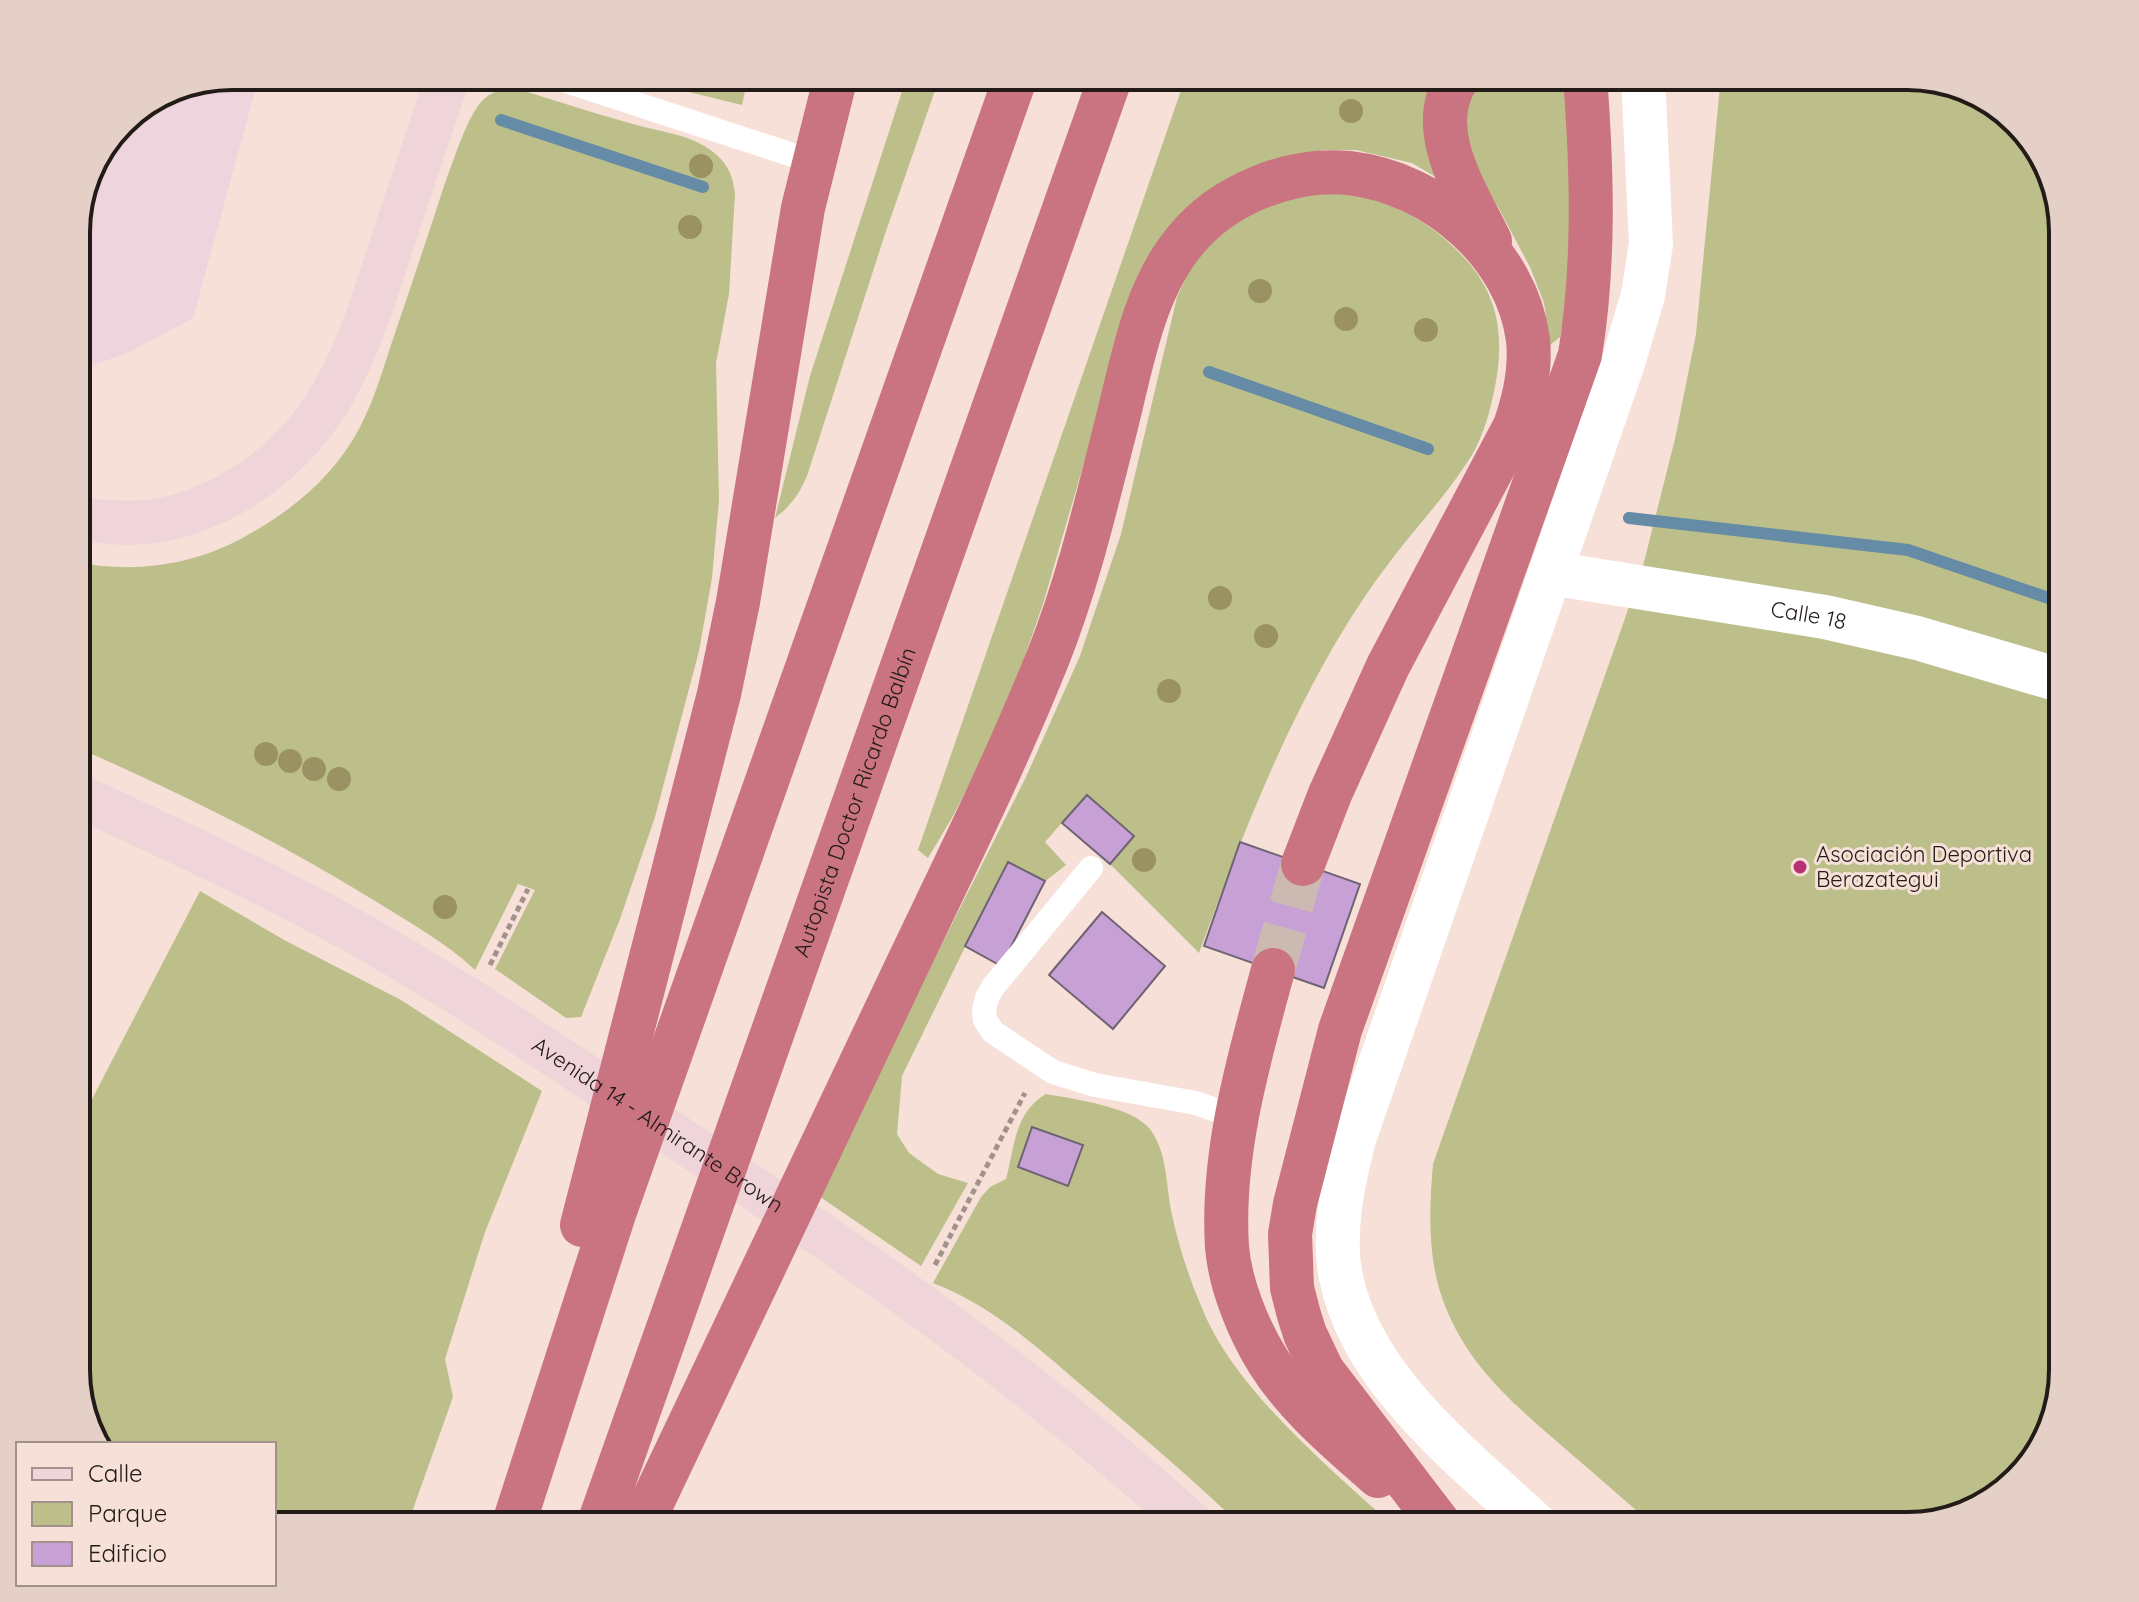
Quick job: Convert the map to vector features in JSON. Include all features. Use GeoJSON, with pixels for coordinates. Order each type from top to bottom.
{"type":"FeatureCollection","features":[{"type":"Feature","properties":{"kind":"highway"},"geometry":{"type":"LineString","coordinates":[[509,1512],[719,694],[738,602],[803,208],[832,90]]}},
{"type":"Feature","properties":{"kind":"highway"},"geometry":{"type":"LineString","coordinates":[[518,1512],[614,1214],[1011,90]]}},
{"type":"Feature","properties":{"kind":"highway","name":"Autopista Doctor Ricardo Balbín"},"geometry":{"type":"LineString","coordinates":[[603,1512],[1106,90]]}},
{"type":"Feature","properties":{"kind":"highway"},"geometry":{"type":"LineString","coordinates":[[1303,864],[1330,794],[1388,666],[1515,426],[1524,401],[1529,345],[1523,313],[1461,181],[1447,142],[1445,110],[1451,90]]}},
{"type":"Feature","properties":{"kind":"highway"},"geometry":{"type":"LineString","coordinates":[[1429,1512],[1322,1370],[1305,1334],[1295,1302],[1290,1234],[1340,1030],[1580,355],[1588,304],[1591,220],[1586,90]]}},
{"type":"Feature","properties":{"kind":"highway"},"geometry":{"type":"LineString","coordinates":[[648,1512],[1031,698],[1077,576],[1145,319],[1158,286],[1183,242],[1200,224],[1221,209],[1267,184],[1320,173],[1350,173],[1403,188],[1431,203],[1475,235],[1495,256],[1511,282]]}},
{"type":"Feature","properties":{"kind":"highway"},"geometry":{"type":"LineString","coordinates":[[1273,970],[1254,1038],[1228,1182],[1227,1248],[1233,1278],[1268,1362],[1315,1419],[1424,1512]]}},
{"type":"Feature","properties":{"kind":"main road"},"geometry":{"type":"LineString","coordinates":[[90,520],[158,521],[193,512],[226,498],[287,453],[315,420],[338,386],[358,340],[443,90]]}},
{"type":"Feature","properties":{"kind":"main road","name":"Avenida 14 - Almirante Brown"},"geometry":{"type":"LineString","coordinates":[[90,801],[199,852],[374,942],[461,994],[823,1234],[1088,1433],[1178,1512]]}},
{"type":"Feature","properties":{"kind":"street"},"geometry":{"type":"LineString","coordinates":[[1522,1512],[1426,1422],[1394,1387],[1373,1354],[1346,1299],[1340,1274],[1339,1247],[1346,1169],[1354,1139],[1623,363],[1643,295],[1651,244],[1644,90]]}},
{"type":"Feature","properties":{"kind":"street","name":"Calle 18"},"geometry":{"type":"LineString","coordinates":[[1550,573],[1825,617],[1917,638],[2049,677]]}},
{"type":"Feature","properties":{"kind":"lane"},"geometry":{"type":"LineString","coordinates":[[594,90],[814,162]]}},
{"type":"Feature","properties":{"kind":"lane"},"geometry":{"type":"LineString","coordinates":[[1091,868],[993,987],[987,998],[985,1020],[993,1032],[1053,1072],[1095,1085],[1176,1098],[1238,1118]]}},
{"type":"Feature","properties":{"kind":"path"},"geometry":{"type":"LineString","coordinates":[[488,969],[528,889]]}},
{"type":"Feature","properties":{"kind":"path"},"geometry":{"type":"LineString","coordinates":[[929,1276],[1040,1065]]}},
{"type":"Feature","properties":{"kind":"shaded area"},"geometry":{"type":"Polygon","coordinates":[[[255,90],[193,318],[130,352],[90,366],[90,223],[95,195],[105,169],[119,146],[138,125],[169,105],[214,91],[255,90]]]}},
{"type":"Feature","properties":{"kind":"green space"},"geometry":{"type":"Polygon","coordinates":[[[498,90],[522,90],[695,141],[726,165],[735,194],[729,294],[716,363],[719,500],[712,578],[699,651],[655,817],[620,919],[581,1017],[566,1018],[495,969],[535,890],[518,884],[475,970],[426,933],[303,858],[191,800],[90,753],[90,565],[142,567],[185,560],[226,546],[295,504],[337,462],[359,429],[369,407],[465,130],[476,108],[498,90]]]}},
{"type":"Feature","properties":{"kind":"green space"},"geometry":{"type":"Polygon","coordinates":[[[680,90],[745,90],[742,105],[680,90]]]}},
{"type":"Feature","properties":{"kind":"green space"},"geometry":{"type":"Polygon","coordinates":[[[902,90],[935,90],[807,476],[794,499],[775,518],[810,376],[902,90]]]}},
{"type":"Feature","properties":{"kind":"green space"},"geometry":{"type":"Polygon","coordinates":[[[1181,90],[1441,90],[1444,182],[1412,163],[1356,150],[1324,150],[1295,155],[1220,184],[1090,442],[1043,604],[1015,684],[985,753],[928,858],[918,850],[1181,90]]]}},
{"type":"Feature","properties":{"kind":"green space"},"geometry":{"type":"Polygon","coordinates":[[[1464,90],[1569,90],[1569,288],[1560,337],[1550,345],[1544,303],[1530,267],[1498,207],[1470,169],[1464,90]]]}},
{"type":"Feature","properties":{"kind":"green space","name":"Asociación Deportiva Berazategui"},"geometry":{"type":"Polygon","coordinates":[[[1720,90],[1907,90],[1935,93],[1970,105],[1993,119],[2020,146],[2030,161],[2044,195],[2049,232],[2048,1388],[2034,1433],[2007,1470],[1970,1497],[1925,1511],[1638,1512],[1527,1416],[1495,1384],[1456,1329],[1435,1273],[1430,1219],[1433,1164],[1642,570],[1675,439],[1696,334],[1720,90]]]}},
{"type":"Feature","properties":{"kind":"green space"},"geometry":{"type":"Polygon","coordinates":[[[1338,191],[1409,214],[1454,247],[1479,276],[1493,305],[1499,337],[1498,370],[1483,431],[1462,470],[1375,582],[1327,658],[1273,766],[1199,953],[1110,864],[1086,795],[1045,842],[1066,865],[968,941],[902,1076],[897,1134],[909,1153],[938,1174],[968,1183],[921,1266],[816,1194],[1026,777],[1080,656],[1121,534],[1177,297],[1190,268],[1213,237],[1269,199],[1338,191]]]}},
{"type":"Feature","properties":{"kind":"green space"},"geometry":{"type":"Polygon","coordinates":[[[200,891],[286,941],[401,1000],[542,1091],[485,1232],[445,1359],[453,1397],[412,1512],[276,1512],[276,1442],[110,1442],[95,1407],[90,1379],[90,1103],[200,891]]]}},
{"type":"Feature","properties":{"kind":"green space"},"geometry":{"type":"Polygon","coordinates":[[[1046,1094],[1085,1101],[1129,1114],[1149,1128],[1163,1159],[1172,1215],[1185,1262],[1217,1338],[1260,1397],[1378,1512],[1226,1512],[1018,1332],[978,1305],[933,1283],[981,1197],[990,1187],[1006,1179],[1017,1131],[1035,1102],[1046,1094]]]}},
{"type":"Feature","properties":{"kind":"building"},"geometry":{"type":"Polygon","coordinates":[[[1087,795],[1134,836],[1110,864],[1062,823],[1087,795]]]}},
{"type":"Feature","properties":{"kind":"building"},"geometry":{"type":"Polygon","coordinates":[[[1240,842],[1360,884],[1324,988],[1204,946],[1240,842]]]}},
{"type":"Feature","properties":{"kind":"building"},"geometry":{"type":"Polygon","coordinates":[[[1008,862],[1045,881],[1001,966],[965,946],[1008,862]]]}},
{"type":"Feature","properties":{"kind":"building"},"geometry":{"type":"Polygon","coordinates":[[[1102,912],[1165,966],[1113,1029],[1049,975],[1102,912]]]}},
{"type":"Feature","properties":{"kind":"building"},"geometry":{"type":"Polygon","coordinates":[[[1032,1127],[1083,1145],[1068,1186],[1018,1167],[1032,1127]]]}},
{"type":"Feature","properties":{"kind":"waterway"},"geometry":{"type":"LineString","coordinates":[[501,120],[703,187]]}},
{"type":"Feature","properties":{"kind":"waterway"},"geometry":{"type":"LineString","coordinates":[[1209,372],[1428,449]]}},
{"type":"Feature","properties":{"kind":"waterway"},"geometry":{"type":"LineString","coordinates":[[1629,518],[1908,550],[2049,598]]}},
{"type":"Feature","properties":{"kind":"tunnel"},"geometry":{"type":"LineString","coordinates":[[1273,970],[1303,864]]}},
{"type":"Feature","properties":{"kind":"place","name":"Asociación Deportiva Berazategui"},"geometry":{"type":"Point","coordinates":[1800,867]}}]}
